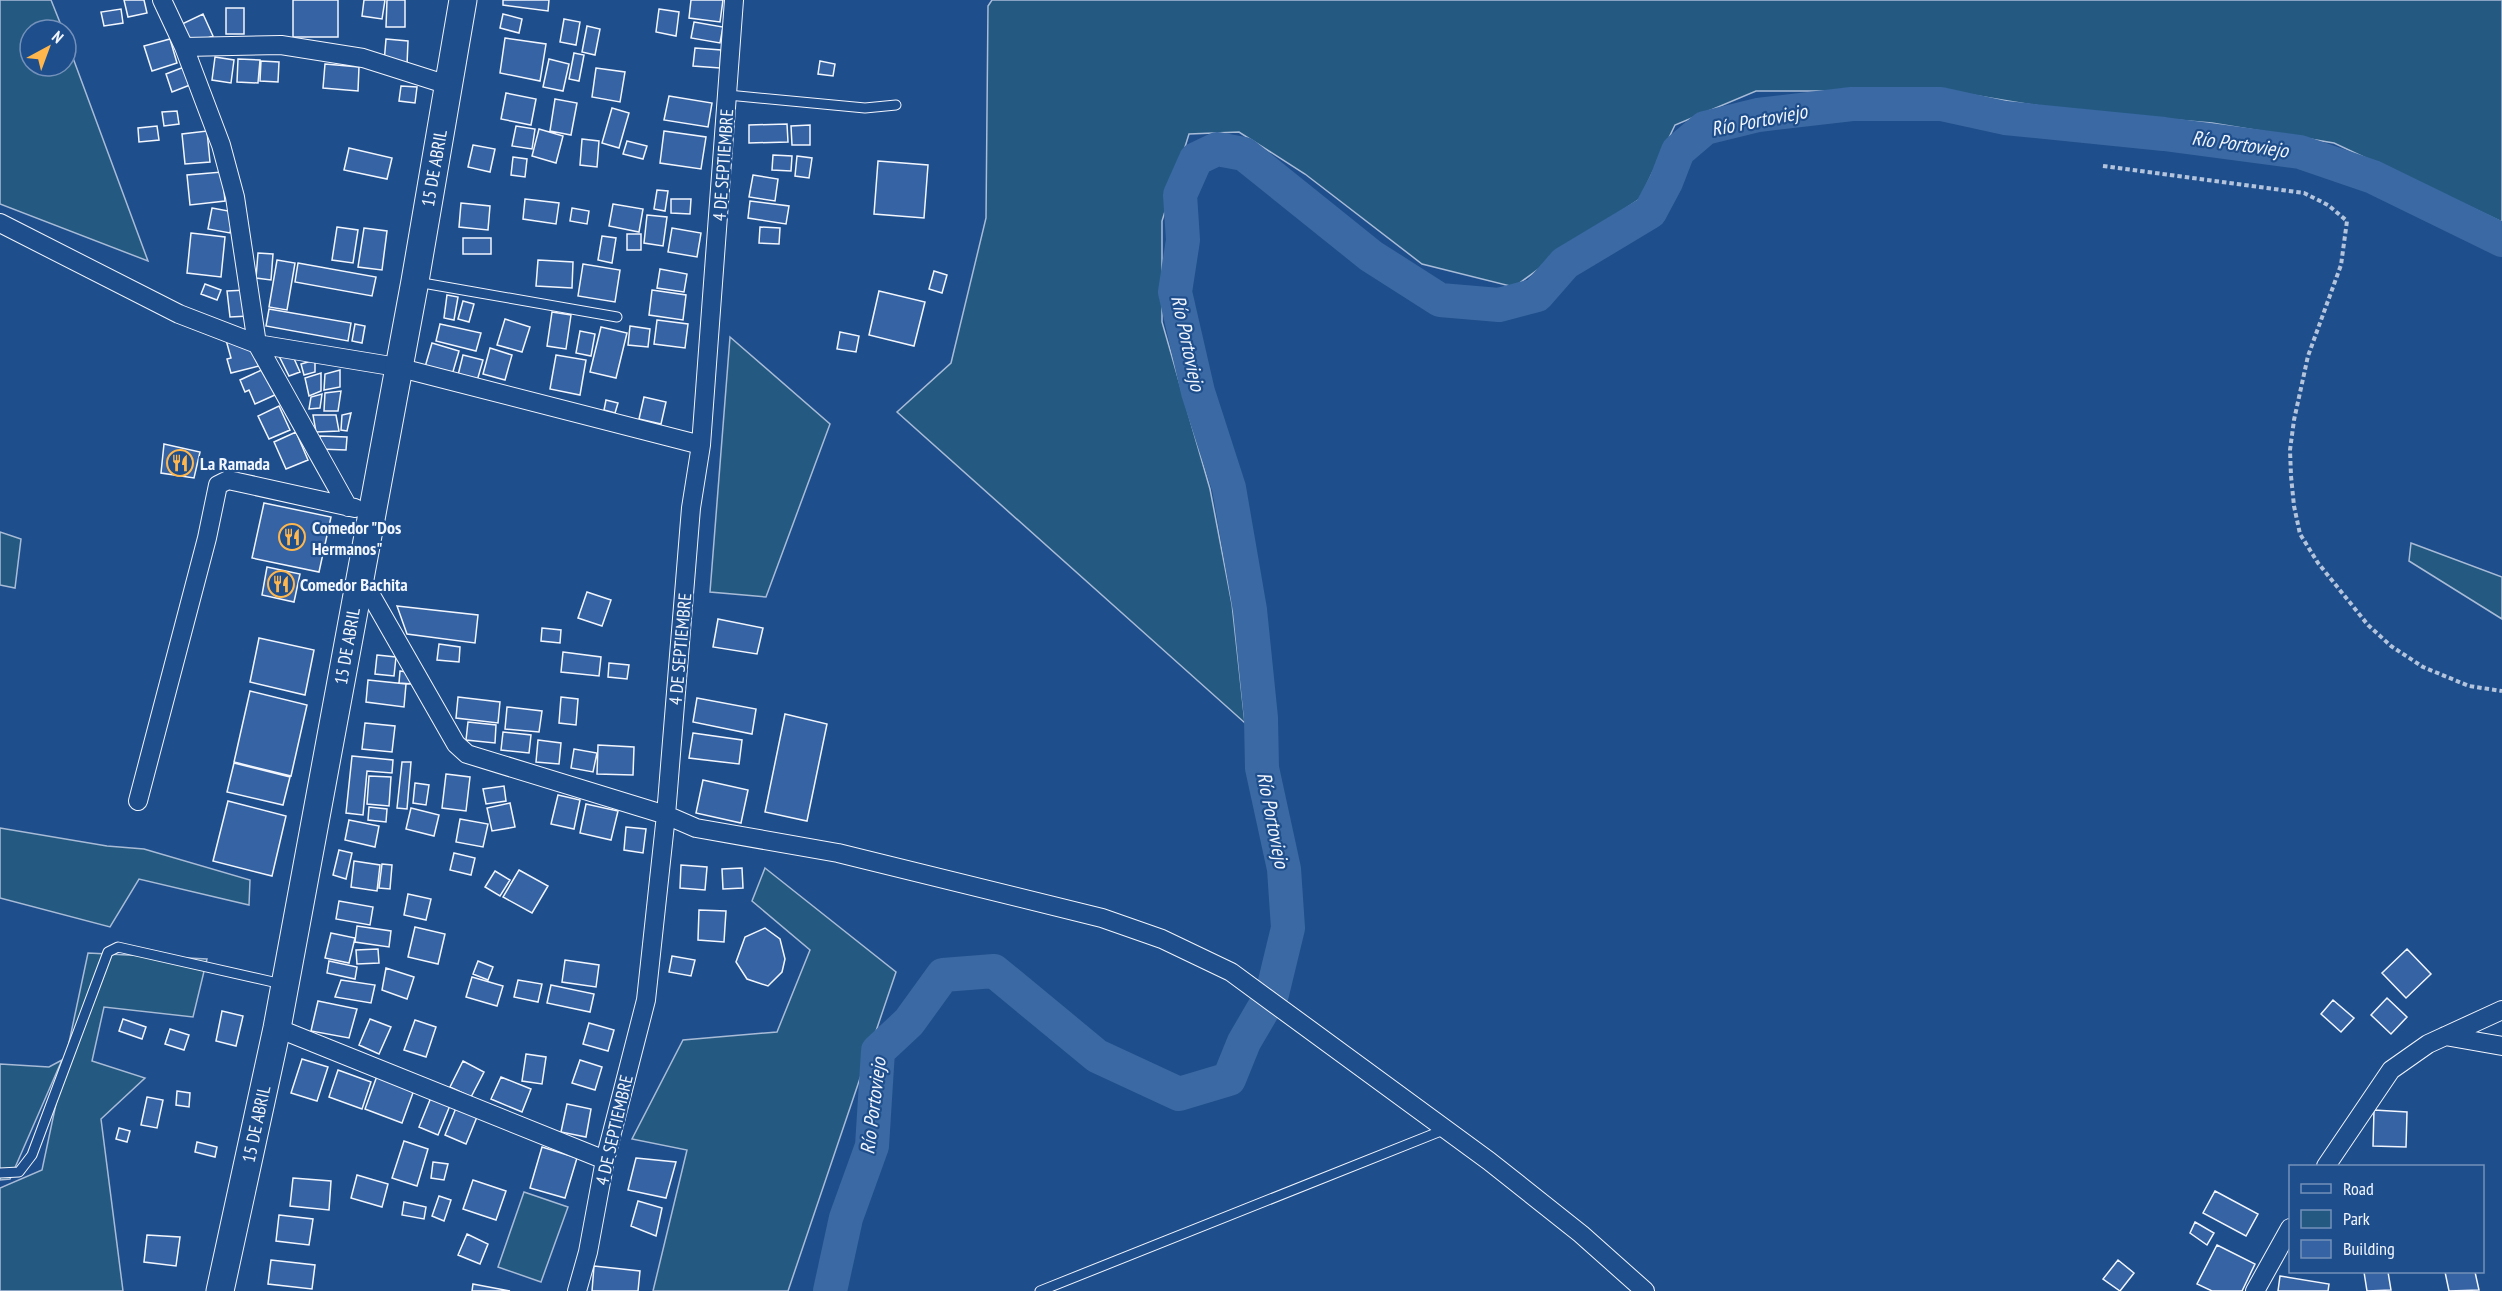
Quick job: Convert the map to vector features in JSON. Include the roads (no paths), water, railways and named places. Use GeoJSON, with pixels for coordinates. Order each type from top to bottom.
{"type":"FeatureCollection","features":[{"type":"Feature","properties":{"kind":"main road","name":"15 DE ABRIL"},"geometry":{"type":"LineString","coordinates":[[220,1291],[277,1028],[360,576],[360,509],[398,367],[463,0]]}},
{"type":"Feature","properties":{"kind":"street"},"geometry":{"type":"LineString","coordinates":[[162,0],[184,47],[221,145],[235,197],[257,344],[360,509]]}},
{"type":"Feature","properties":{"kind":"street","name":"4 DE SEPTIEMBRE"},"geometry":{"type":"LineString","coordinates":[[577,1291],[588,1252],[605,1160],[646,1000],[666,815],[691,508],[701,445],[729,95],[734,0]]}},
{"type":"Feature","properties":{"kind":"street"},"geometry":{"type":"LineString","coordinates":[[184,47],[281,45],[363,58],[448,85]]}},
{"type":"Feature","properties":{"kind":"street"},"geometry":{"type":"LineString","coordinates":[[0,223],[179,314],[257,344],[398,367],[701,445]]}},
{"type":"Feature","properties":{"kind":"street"},"geometry":{"type":"LineString","coordinates":[[138,801],[207,537],[218,485],[228,480],[360,509]]}},
{"type":"Feature","properties":{"kind":"street"},"geometry":{"type":"LineString","coordinates":[[360,576],[456,744],[467,754],[666,815],[696,828],[838,853],[1102,918],[1162,939],[1231,972],[1300,1025],[1446,1129],[1581,1234],[1645,1291]]}},
{"type":"Feature","properties":{"kind":"street"},"geometry":{"type":"LineString","coordinates":[[2327,1165],[2391,1070],[2428,1044],[2502,1010]]}},
{"type":"Feature","properties":{"kind":"street"},"geometry":{"type":"LineString","coordinates":[[277,1028],[605,1160]]}},
{"type":"Feature","properties":{"kind":"street"},"geometry":{"type":"LineString","coordinates":[[2445,1036],[2502,1046]]}},
{"type":"Feature","properties":{"kind":"street"},"geometry":{"type":"LineString","coordinates":[[2255,1291],[2289,1230]]}},
{"type":"Feature","properties":{"kind":"lane"},"geometry":{"type":"LineString","coordinates":[[729,95],[865,108],[896,105]]}},
{"type":"Feature","properties":{"kind":"lane"},"geometry":{"type":"LineString","coordinates":[[415,281],[617,317]]}},
{"type":"Feature","properties":{"kind":"lane"},"geometry":{"type":"LineString","coordinates":[[0,1173],[19,1172],[32,1155],[108,952],[118,947],[285,985]]}},
{"type":"Feature","properties":{"kind":"lane"},"geometry":{"type":"LineString","coordinates":[[1040,1291],[1446,1129]]}},
{"type":"Feature","properties":{"kind":"waterway","name":"Río Portoviejo"},"geometry":{"type":"LineString","coordinates":[[830,1291],[846,1218],[872,1146],[878,1051],[909,1022],[943,975],[994,971],[1097,1056],[1179,1094],[1229,1079],[1244,1042],[1272,994],[1288,928],[1284,869],[1262,768],[1261,718],[1250,610],[1229,488],[1198,392],[1175,292],[1183,240],[1180,195],[1196,159],[1217,149],[1244,154],[1371,256],[1440,300],[1499,305],[1537,295],[1565,263],[1650,212],[1666,182],[1678,151],[1705,128],[1758,115],[1852,104],[1941,104],[2005,118],[2164,134],[2300,152],[2373,177],[2502,240]]}},
{"type":"Feature","properties":{"kind":"place","name":"La Ramada"},"geometry":{"type":"Point","coordinates":[180,463]}},
{"type":"Feature","properties":{"kind":"place","name":"Comedor \"Dos Hermanos\""},"geometry":{"type":"Point","coordinates":[292,537]}},
{"type":"Feature","properties":{"kind":"place","name":"Comedor Bachita"},"geometry":{"type":"Point","coordinates":[281,584]}}]}
